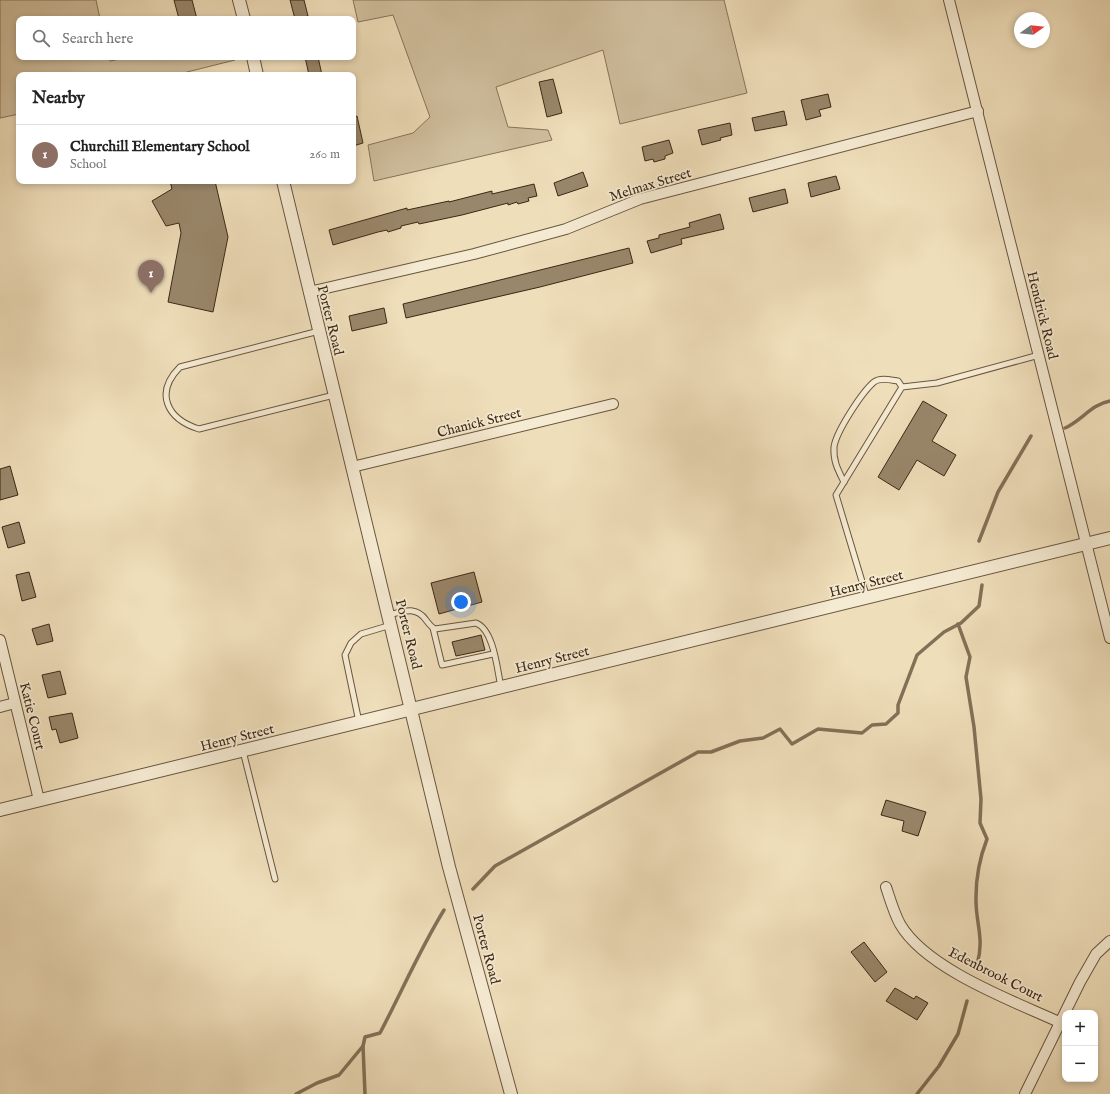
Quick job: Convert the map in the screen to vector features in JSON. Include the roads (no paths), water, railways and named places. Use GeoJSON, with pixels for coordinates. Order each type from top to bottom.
{"type":"FeatureCollection","features":[{"type":"Feature","properties":{"kind":"street"},"geometry":{"type":"LineString","coordinates":[[239,0],[243,16]]}},
{"type":"Feature","properties":{"kind":"street","name":"Hendrick Road"},"geometry":{"type":"LineString","coordinates":[[949,0],[1110,638]]}},
{"type":"Feature","properties":{"kind":"street"},"geometry":{"type":"LineString","coordinates":[[254,60],[256,72]]}},
{"type":"Feature","properties":{"kind":"street","name":"Melmax Street"},"geometry":{"type":"LineString","coordinates":[[309,292],[481,252],[566,229],[640,199],[978,111]]}},
{"type":"Feature","properties":{"kind":"street","name":"Porter Road"},"geometry":{"type":"LineString","coordinates":[[284,184],[334,395],[412,708],[449,867],[511,1094]]}},
{"type":"Feature","properties":{"kind":"street","name":"Chanick Street"},"geometry":{"type":"LineString","coordinates":[[352,467],[614,404]]}},
{"type":"Feature","properties":{"kind":"street","name":"Henry Street"},"geometry":{"type":"LineString","coordinates":[[0,810],[1110,538]]}},
{"type":"Feature","properties":{"kind":"street","name":"Katie Court"},"geometry":{"type":"LineString","coordinates":[[0,640],[39,800]]}},
{"type":"Feature","properties":{"kind":"street"},"geometry":{"type":"LineString","coordinates":[[0,707],[15,703]]}},
{"type":"Feature","properties":{"kind":"street","name":"Edenbrook Court"},"geometry":{"type":"LineString","coordinates":[[886,887],[900,924],[918,946],[942,963],[982,987],[1059,1022]]}},
{"type":"Feature","properties":{"kind":"street"},"geometry":{"type":"LineString","coordinates":[[1025,1094],[1059,1022],[1096,954],[1110,940]]}},
{"type":"Feature","properties":{"kind":"lane"},"geometry":{"type":"LineString","coordinates":[[319,331],[180,367],[171,376],[167,390],[167,404],[175,417],[188,425],[199,429],[334,395]]}},
{"type":"Feature","properties":{"kind":"lane"},"geometry":{"type":"LineString","coordinates":[[902,387],[937,383],[1039,354]]}},
{"type":"Feature","properties":{"kind":"lane"},"geometry":{"type":"LineString","coordinates":[[844,482],[835,463],[834,446],[850,411],[875,382],[885,379],[898,381],[902,387]]}},
{"type":"Feature","properties":{"kind":"lane"},"geometry":{"type":"LineString","coordinates":[[867,598],[836,495],[902,387]]}},
{"type":"Feature","properties":{"kind":"lane"},"geometry":{"type":"LineString","coordinates":[[359,722],[345,655],[351,643],[361,634],[410,610],[422,614],[433,628],[442,665],[493,654]]}},
{"type":"Feature","properties":{"kind":"lane"},"geometry":{"type":"LineString","coordinates":[[433,628],[476,623],[481,625],[490,638],[501,687]]}},
{"type":"Feature","properties":{"kind":"lane"},"geometry":{"type":"LineString","coordinates":[[243,751],[275,879]]}},
{"type":"Feature","properties":{"kind":"waterway"},"geometry":{"type":"LineString","coordinates":[[1065,428],[1092,409],[1110,401]]}},
{"type":"Feature","properties":{"kind":"waterway"},"geometry":{"type":"LineString","coordinates":[[979,541],[998,492],[1031,436]]}},
{"type":"Feature","properties":{"kind":"waterway"},"geometry":{"type":"LineString","coordinates":[[473,889],[495,866],[698,752],[711,752],[740,741],[763,738],[780,729],[792,744],[818,729],[862,733],[872,725],[886,724],[898,713],[898,705],[917,655],[944,632],[961,623],[979,606],[982,585]]}},
{"type":"Feature","properties":{"kind":"waterway"},"geometry":{"type":"LineString","coordinates":[[958,624],[970,657],[966,677],[974,727],[981,799],[980,823],[987,839],[980,860],[976,890],[976,906],[980,938],[977,964]]}},
{"type":"Feature","properties":{"kind":"waterway"},"geometry":{"type":"LineString","coordinates":[[365,1094],[363,1046],[365,1037],[380,1033],[419,955],[444,910]]}},
{"type":"Feature","properties":{"kind":"waterway"},"geometry":{"type":"LineString","coordinates":[[917,1094],[939,1066],[958,1034],[967,1001]]}},
{"type":"Feature","properties":{"kind":"waterway"},"geometry":{"type":"LineString","coordinates":[[296,1094],[317,1083],[339,1075],[363,1046]]}},
{"type":"Feature","properties":{"kind":"place","name":"Churchill Elementary School"},"geometry":{"type":"Point","coordinates":[151,293]}}]}
